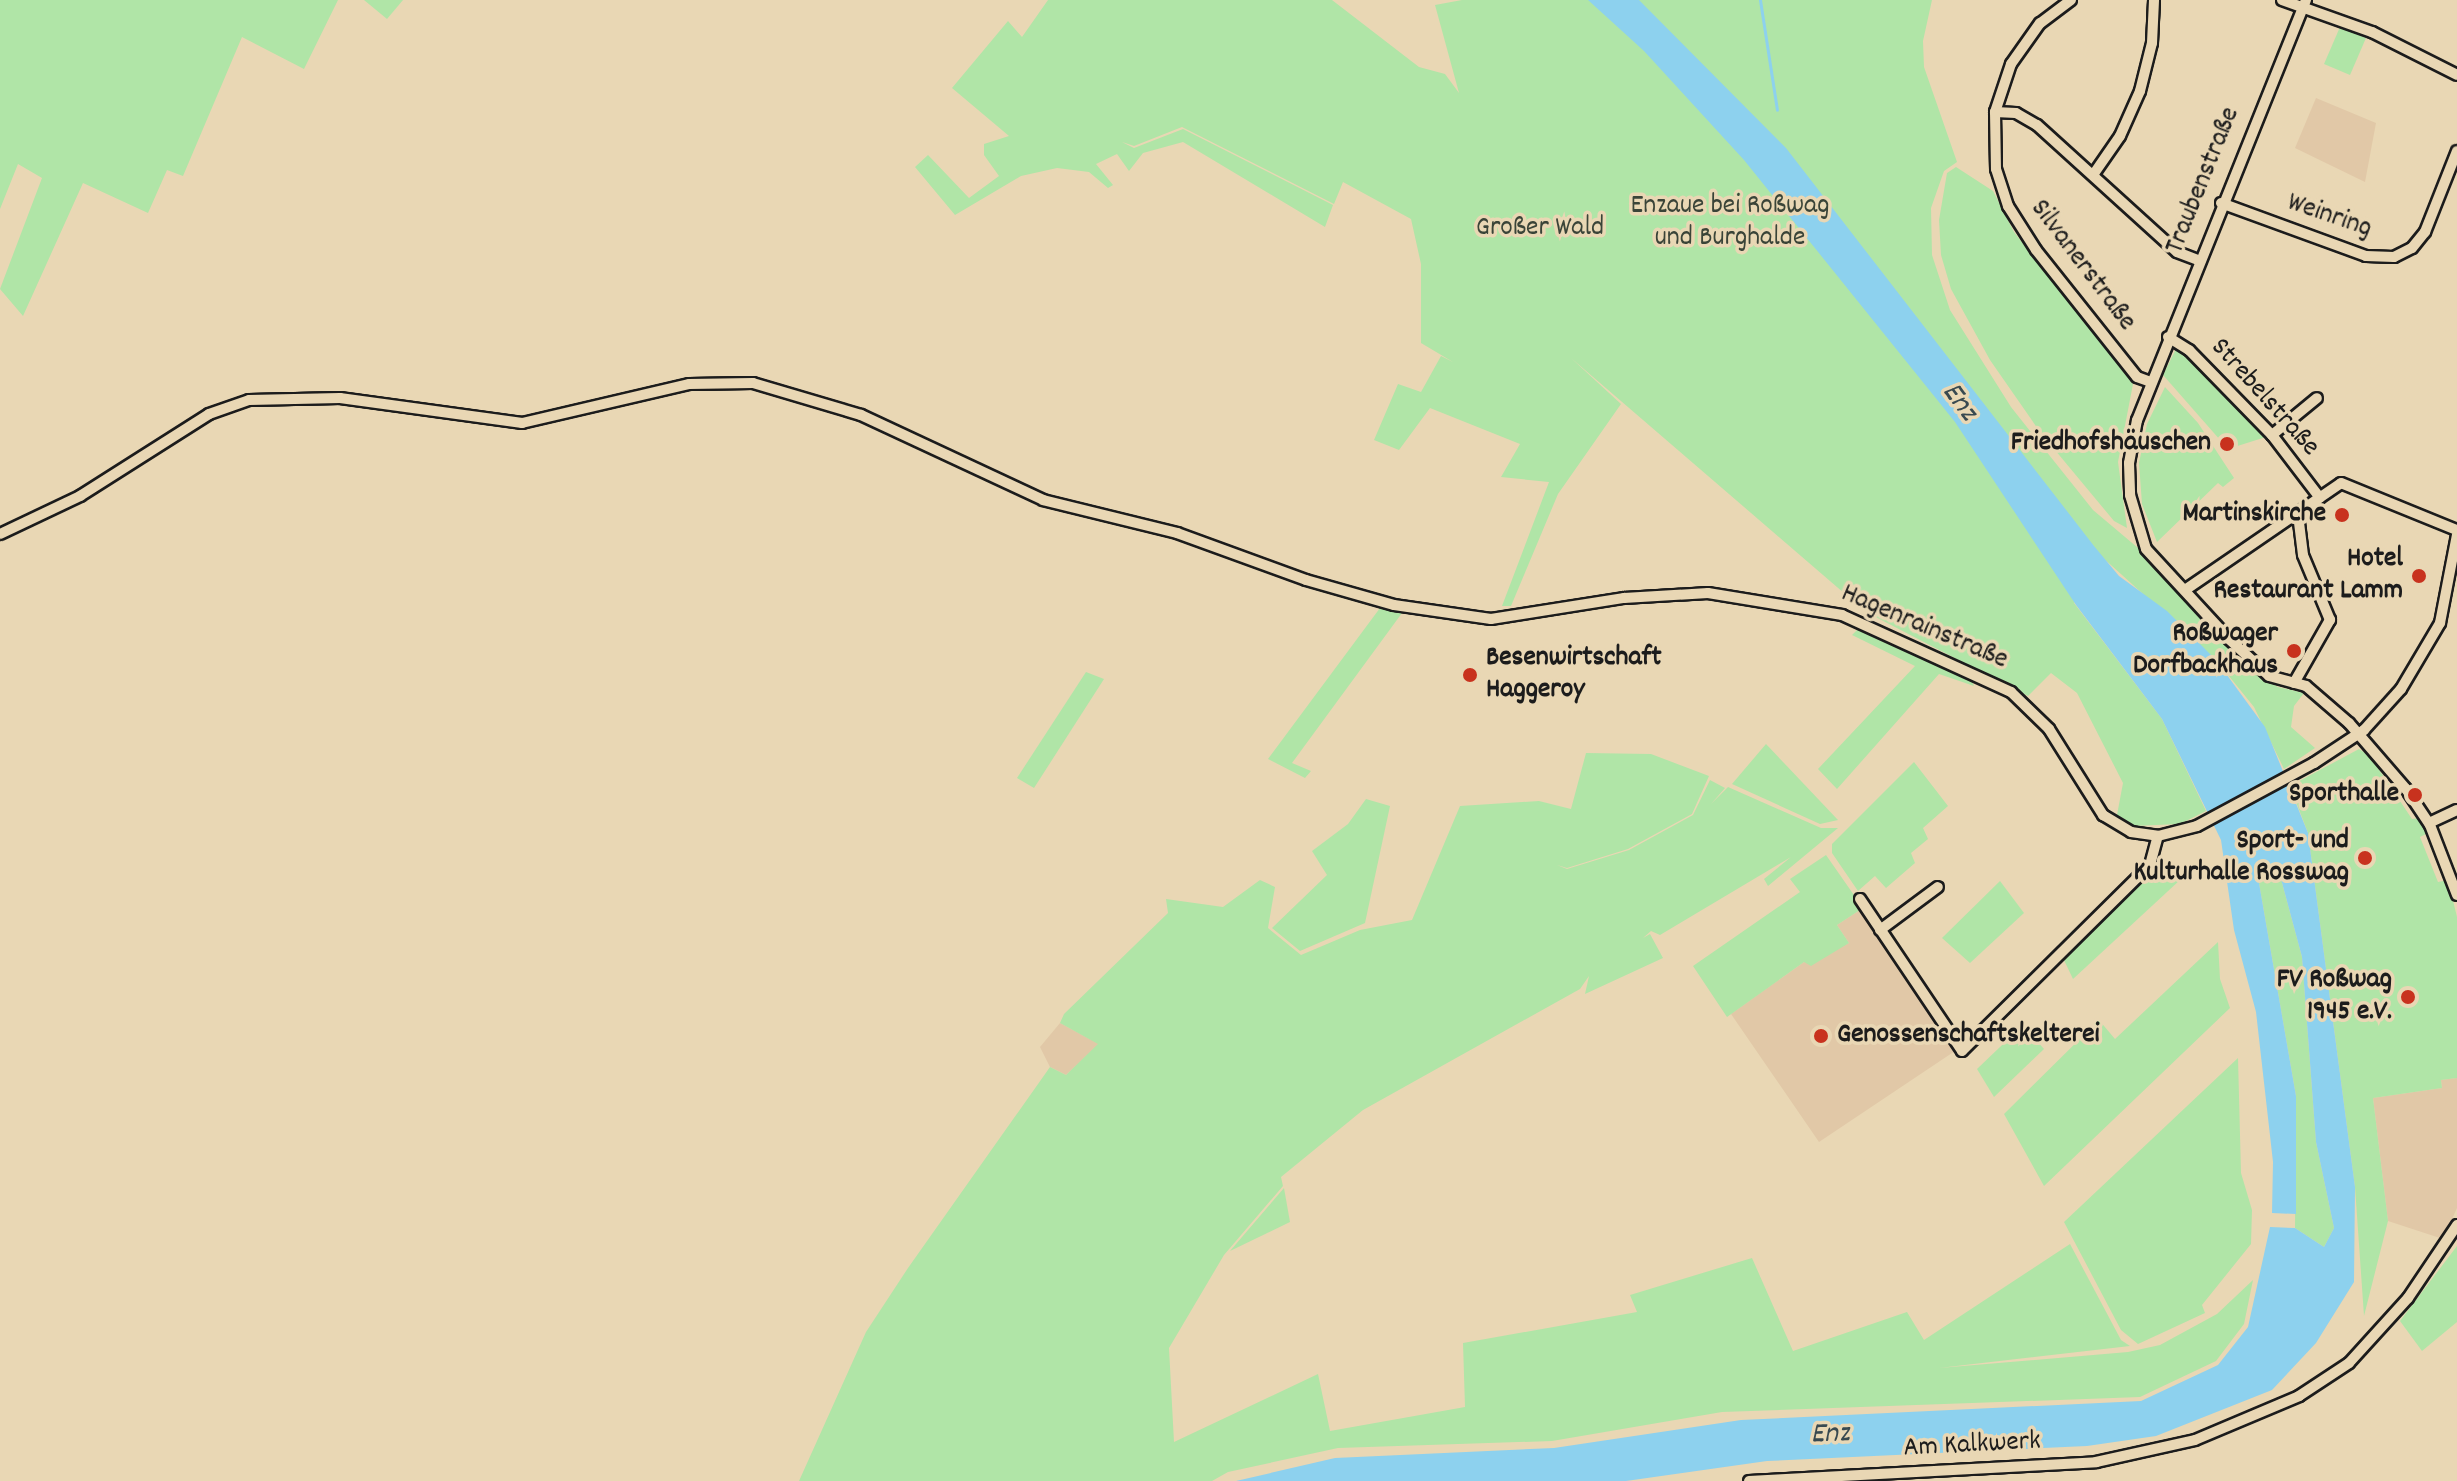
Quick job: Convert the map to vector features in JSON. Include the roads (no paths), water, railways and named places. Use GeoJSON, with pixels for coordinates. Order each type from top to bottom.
{"type":"FeatureCollection","features":[{"type":"Feature","properties":{"kind":"street","name":"Silvanerstraße"},"geometry":{"type":"LineString","coordinates":[[2071,0],[2040,23],[2019,50],[1995,112],[1996,169],[2013,217],[2137,377],[2151,382]]}},
{"type":"Feature","properties":{"kind":"street"},"geometry":{"type":"LineString","coordinates":[[2093,175],[2120,136],[2140,91],[2152,43],[2154,0]]}},
{"type":"Feature","properties":{"kind":"street"},"geometry":{"type":"LineString","coordinates":[[2282,0],[2304,3],[2457,75]]}},
{"type":"Feature","properties":{"kind":"street","name":"Traubenstraße"},"geometry":{"type":"LineString","coordinates":[[2304,3],[2151,382],[2131,441],[2130,495],[2146,549],[2256,666],[2273,678],[2306,686],[2359,733],[2429,823],[2457,895]]}},
{"type":"Feature","properties":{"kind":"street"},"geometry":{"type":"LineString","coordinates":[[1995,112],[2027,118],[2177,252],[2198,260]]}},
{"type":"Feature","properties":{"kind":"street","name":"Weinring"},"geometry":{"type":"LineString","coordinates":[[2221,203],[2366,256],[2394,257],[2412,248],[2425,232],[2457,151]]}},
{"type":"Feature","properties":{"kind":"street","name":"Strebelstraße"},"geometry":{"type":"LineString","coordinates":[[2168,337],[2189,350],[2272,435],[2320,498]]}},
{"type":"Feature","properties":{"kind":"street","name":"Hagenrainstraße"},"geometry":{"type":"LineString","coordinates":[[0,534],[80,496],[209,414],[249,400],[340,398],[522,423],[673,387],[736,381],[847,410],[1059,505],[1177,533],[1306,580],[1394,605],[1491,619],[1624,598],[1708,593],[1842,615],[1994,682],[2020,699],[2049,729],[2098,811],[2131,832],[2158,836]]}},
{"type":"Feature","properties":{"kind":"street"},"geometry":{"type":"LineString","coordinates":[[2272,435],[2317,398]]}},
{"type":"Feature","properties":{"kind":"street"},"geometry":{"type":"LineString","coordinates":[[1860,899],[1962,1051],[2150,865],[2158,836],[2197,826],[2296,773],[2359,733],[2401,689],[2440,623],[2457,532],[2396,509],[2347,482],[2185,590]]}},
{"type":"Feature","properties":{"kind":"street"},"geometry":{"type":"LineString","coordinates":[[2294,683],[2330,620],[2303,555],[2298,516]]}},
{"type":"Feature","properties":{"kind":"street"},"geometry":{"type":"LineString","coordinates":[[2429,823],[2457,810]]}},
{"type":"Feature","properties":{"kind":"street"},"geometry":{"type":"LineString","coordinates":[[1880,930],[1938,887]]}},
{"type":"Feature","properties":{"kind":"street","name":"Am Kalkwerk"},"geometry":{"type":"LineString","coordinates":[[1749,1481],[2096,1462],[2195,1440],[2299,1396],[2349,1363],[2408,1298],[2457,1225]]}},
{"type":"Feature","properties":{"kind":"water","name":"Enz"},"geometry":{"type":"Polygon","coordinates":[[[1588,0],[1639,0],[1786,148],[2094,546],[2119,576],[2167,611],[2216,660],[2265,727],[2308,833],[2355,1187],[2354,1282],[2316,1343],[2272,1390],[2156,1436],[2087,1446],[1767,1461],[1626,1481],[1236,1481],[1335,1458],[1554,1448],[1741,1420],[2141,1401],[2218,1365],[2248,1327],[2270,1227],[2295,1228],[2324,1247],[2334,1228],[2316,1142],[2302,957],[2281,879],[2270,871],[2259,883],[2296,1096],[2296,1214],[2272,1213],[2273,1162],[2256,1012],[2234,930],[2221,840],[2162,719],[2076,605],[1955,422],[1744,160],[1644,51],[1588,0]]]}},
{"type":"Feature","properties":{"kind":"waterway"},"geometry":{"type":"LineString","coordinates":[[1760,0],[1777,110]]}},
{"type":"Feature","properties":{"kind":"place","name":"Friedhofshäuschen"},"geometry":{"type":"Point","coordinates":[2227,444]}},
{"type":"Feature","properties":{"kind":"place","name":"Martinskirche"},"geometry":{"type":"Point","coordinates":[2342,515]}},
{"type":"Feature","properties":{"kind":"place","name":"Hotel Restaurant Lamm"},"geometry":{"type":"Point","coordinates":[2419,576]}},
{"type":"Feature","properties":{"kind":"place","name":"Roßwager Dorfbackhaus"},"geometry":{"type":"Point","coordinates":[2294,651]}},
{"type":"Feature","properties":{"kind":"place","name":"Besenwirtschaft Haggeroy"},"geometry":{"type":"Point","coordinates":[1470,675]}},
{"type":"Feature","properties":{"kind":"place","name":"Sporthalle"},"geometry":{"type":"Point","coordinates":[2415,795]}},
{"type":"Feature","properties":{"kind":"place","name":"Sport- und Kulturhalle Rosswag"},"geometry":{"type":"Point","coordinates":[2365,858]}},
{"type":"Feature","properties":{"kind":"place","name":"FV Roßwag 1945 e.V."},"geometry":{"type":"Point","coordinates":[2408,997]}},
{"type":"Feature","properties":{"kind":"place","name":"Genossenschaftskelterei"},"geometry":{"type":"Point","coordinates":[1821,1036]}},
{"type":"Feature","properties":{"kind":"park label","name":"Enzaue bei Roßwag und Burghalde"},"geometry":{"type":"Point","coordinates":[1730,223]}},
{"type":"Feature","properties":{"kind":"park label","name":"Großer Wald"},"geometry":{"type":"Point","coordinates":[1540,229]}}]}
